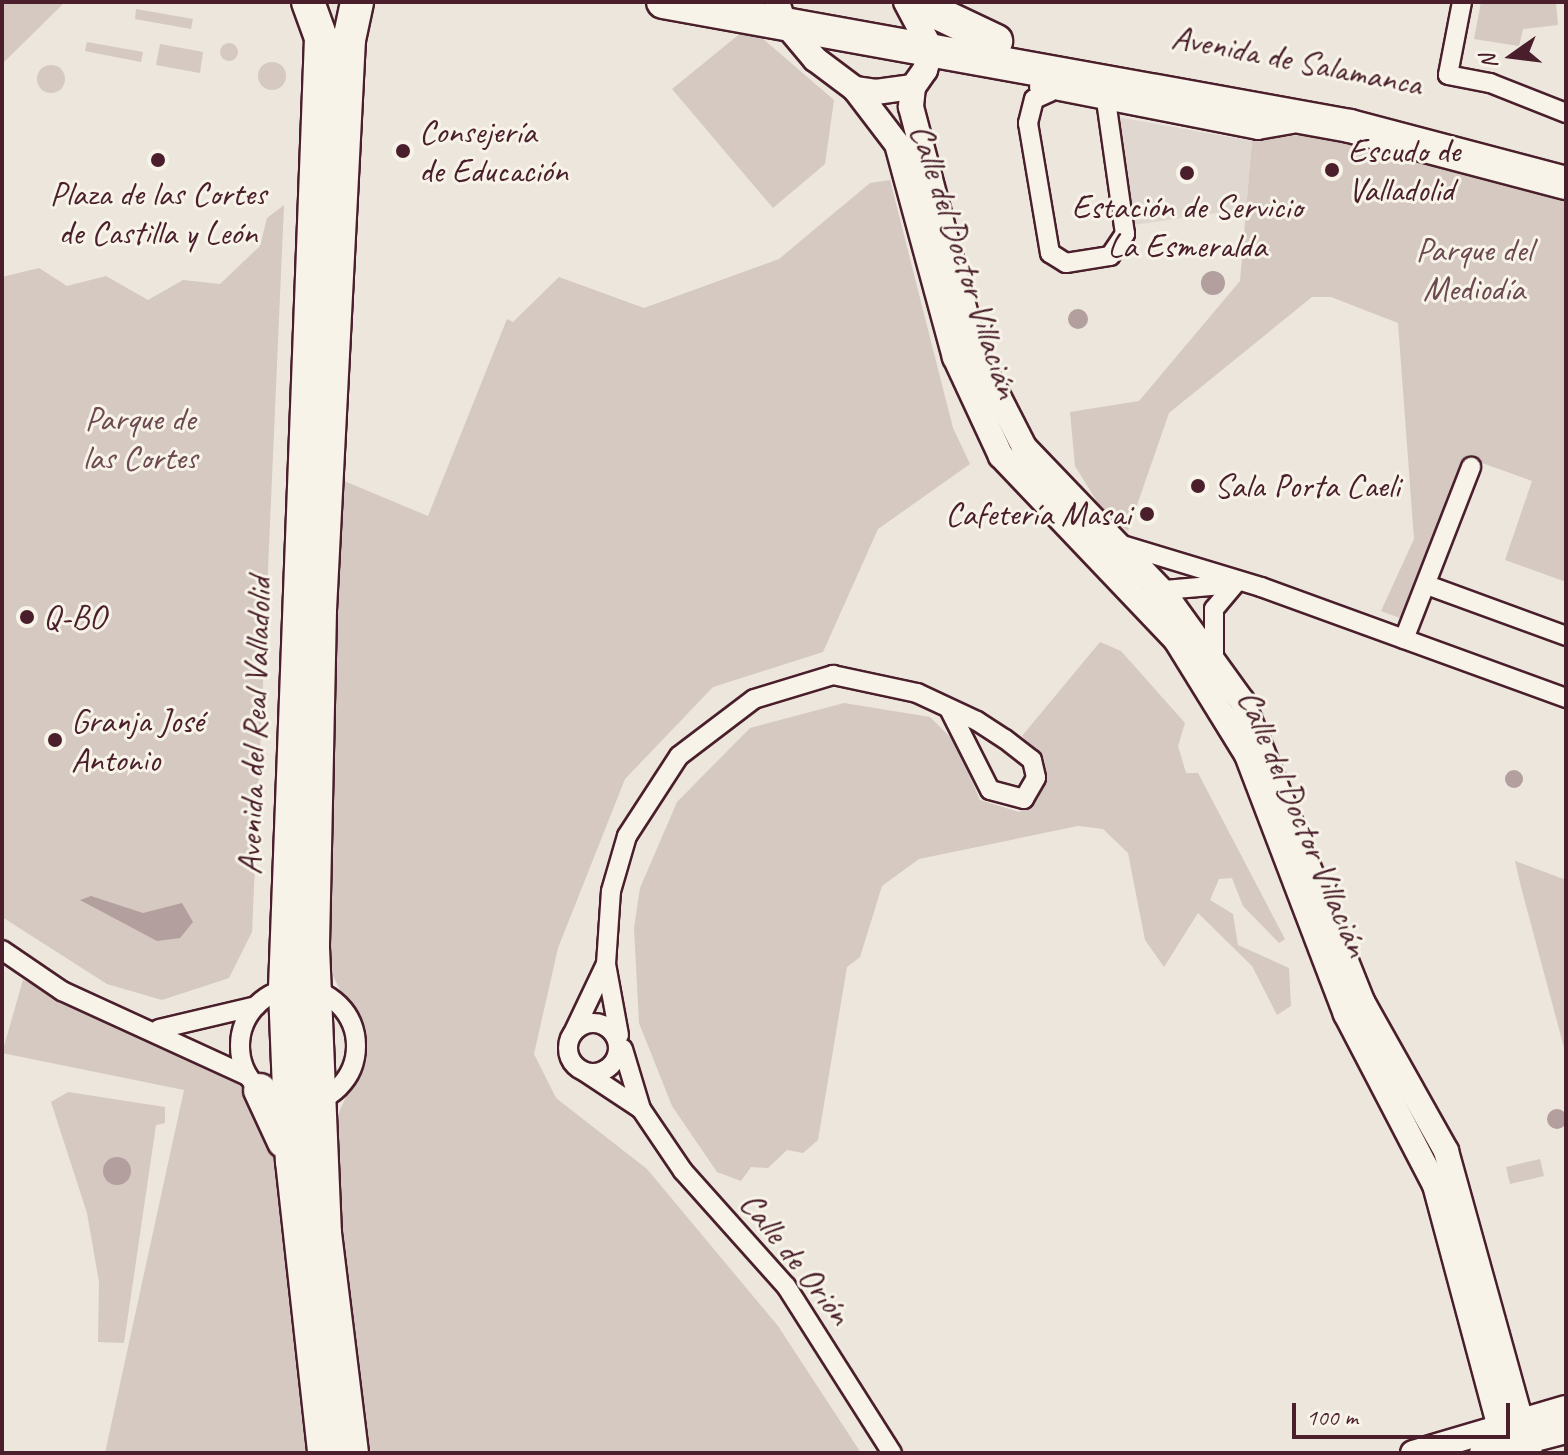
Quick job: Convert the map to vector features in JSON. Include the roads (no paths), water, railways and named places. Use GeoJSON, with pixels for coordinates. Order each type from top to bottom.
{"type":"FeatureCollection","features":[{"type":"Feature","properties":{"kind":"highway","name":"Avenida del Real Valladolid"},"geometry":{"type":"LineString","coordinates":[[308,2],[321,38],[311,994]]}},
{"type":"Feature","properties":{"kind":"highway"},"geometry":{"type":"LineString","coordinates":[[318,2],[345,2]]}},
{"type":"Feature","properties":{"kind":"highway","name":"Avenida del Real Valladolid"},"geometry":{"type":"LineString","coordinates":[[324,1453],[292,1161],[278,1093],[311,994],[320,610],[348,50],[357,2]]}},
{"type":"Feature","properties":{"kind":"highway","name":"Avenida de Salamanca"},"geometry":{"type":"LineString","coordinates":[[663,2],[778,7],[923,27],[999,53],[1458,149],[1566,183]]}},
{"type":"Feature","properties":{"kind":"highway"},"geometry":{"type":"LineString","coordinates":[[923,27],[999,53]]}},
{"type":"Feature","properties":{"kind":"highway","name":"Avenida de Salamanca"},"geometry":{"type":"LineString","coordinates":[[999,53],[1418,122],[1566,165]]}},
{"type":"Feature","properties":{"kind":"highway","name":"Avenida del Real Valladolid"},"geometry":{"type":"LineString","coordinates":[[278,1093],[332,1312],[352,1453]]}},
{"type":"Feature","properties":{"kind":"street"},"geometry":{"type":"LineString","coordinates":[[855,89],[913,87],[923,27],[906,2]]}},
{"type":"Feature","properties":{"kind":"street"},"geometry":{"type":"LineString","coordinates":[[1462,2],[1448,75],[1490,83],[1566,113]]}},
{"type":"Feature","properties":{"kind":"street","name":"Calle del Doctor Villacián"},"geometry":{"type":"LineString","coordinates":[[778,7],[855,89],[897,144],[951,345],[979,417],[1031,493],[1148,592],[1214,655],[1263,744],[1363,1003],[1446,1151],[1510,1442]]}},
{"type":"Feature","properties":{"kind":"street","name":"Avenida de Salamanca"},"geometry":{"type":"LineString","coordinates":[[999,53],[1050,92],[1258,130],[1305,118]]}},
{"type":"Feature","properties":{"kind":"street","name":"Calle del Doctor Villacián"},"geometry":{"type":"LineString","coordinates":[[913,87],[911,107],[976,353],[1024,447],[1114,542],[1225,709],[1346,1014],[1422,1151],[1510,1442]]}},
{"type":"Feature","properties":{"kind":"street"},"geometry":{"type":"LineString","coordinates":[[1050,92],[1034,99],[1028,123],[1050,253],[1066,263],[1110,256],[1125,234],[1106,101]]}},
{"type":"Feature","properties":{"kind":"street"},"geometry":{"type":"LineString","coordinates":[[1404,639],[1471,467]]}},
{"type":"Feature","properties":{"kind":"street"},"geometry":{"type":"LineString","coordinates":[[1114,542],[1235,584],[1261,587]]}},
{"type":"Feature","properties":{"kind":"street"},"geometry":{"type":"LineString","coordinates":[[1148,592],[1202,573]]}},
{"type":"Feature","properties":{"kind":"street"},"geometry":{"type":"LineString","coordinates":[[1202,573],[1214,609],[1214,655]]}},
{"type":"Feature","properties":{"kind":"street"},"geometry":{"type":"LineString","coordinates":[[1148,592],[1202,573],[1261,587],[1566,698]]}},
{"type":"Feature","properties":{"kind":"street"},"geometry":{"type":"LineString","coordinates":[[1214,609],[1235,584]]}},
{"type":"Feature","properties":{"kind":"street"},"geometry":{"type":"LineString","coordinates":[[1427,585],[1566,636]]}},
{"type":"Feature","properties":{"kind":"street","name":"Calle de Orión"},"geometry":{"type":"LineString","coordinates":[[892,1453],[786,1286],[683,1171],[641,1109],[621,1042],[606,964],[611,891],[627,836],[651,790],[718,722],[754,699],[833,675],[917,693],[949,709],[1032,760],[1036,778],[1024,799],[990,790],[949,709]]}},
{"type":"Feature","properties":{"kind":"street"},"geometry":{"type":"LineString","coordinates":[[2,950],[62,991],[159,1029],[278,1093],[344,1081],[355,1052],[353,1031],[311,994],[159,1029]]}},
{"type":"Feature","properties":{"kind":"street","name":"Calle de Orión"},"geometry":{"type":"LineString","coordinates":[[574,1031],[606,964]]}},
{"type":"Feature","properties":{"kind":"street"},"geometry":{"type":"LineString","coordinates":[[256,1006],[241,1037],[278,1093]]}},
{"type":"Feature","properties":{"kind":"street"},"geometry":{"type":"LineString","coordinates":[[593,1025],[621,1042],[605,1068],[585,1072],[568,1056],[574,1031],[593,1025]]}},
{"type":"Feature","properties":{"kind":"street","name":"Calle de Orión"},"geometry":{"type":"LineString","coordinates":[[585,1072],[641,1109]]}},
{"type":"Feature","properties":{"kind":"street"},"geometry":{"type":"LineString","coordinates":[[1510,1442],[1566,1408]]}},
{"type":"Feature","properties":{"kind":"street"},"geometry":{"type":"LineString","coordinates":[[1413,1453],[1510,1442],[1566,1431]]}},
{"type":"Feature","properties":{"kind":"place","name":"Consejería de Educación"},"geometry":{"type":"Point","coordinates":[403,151]}},
{"type":"Feature","properties":{"kind":"place","name":"Plaza de las Cortes de Castilla y León"},"geometry":{"type":"Point","coordinates":[158,160]}},
{"type":"Feature","properties":{"kind":"place","name":"Escudo de Valladolid"},"geometry":{"type":"Point","coordinates":[1332,170]}},
{"type":"Feature","properties":{"kind":"place","name":"Estación de Servicio La Esmeralda"},"geometry":{"type":"Point","coordinates":[1187,173]}},
{"type":"Feature","properties":{"kind":"place","name":"Sala Porta Caeli"},"geometry":{"type":"Point","coordinates":[1198,486]}},
{"type":"Feature","properties":{"kind":"place","name":"Cafetería Masai"},"geometry":{"type":"Point","coordinates":[1147,514]}},
{"type":"Feature","properties":{"kind":"place","name":"Q-BO"},"geometry":{"type":"Point","coordinates":[27,617]}},
{"type":"Feature","properties":{"kind":"place","name":"Granja José Antonio"},"geometry":{"type":"Point","coordinates":[55,740]}},
{"type":"Feature","properties":{"kind":"park label","name":"Parque del Mediodía"},"geometry":{"type":"Point","coordinates":[1474,268]}},
{"type":"Feature","properties":{"kind":"park label","name":"Parque de las Cortes"},"geometry":{"type":"Point","coordinates":[140,438]}}]}
